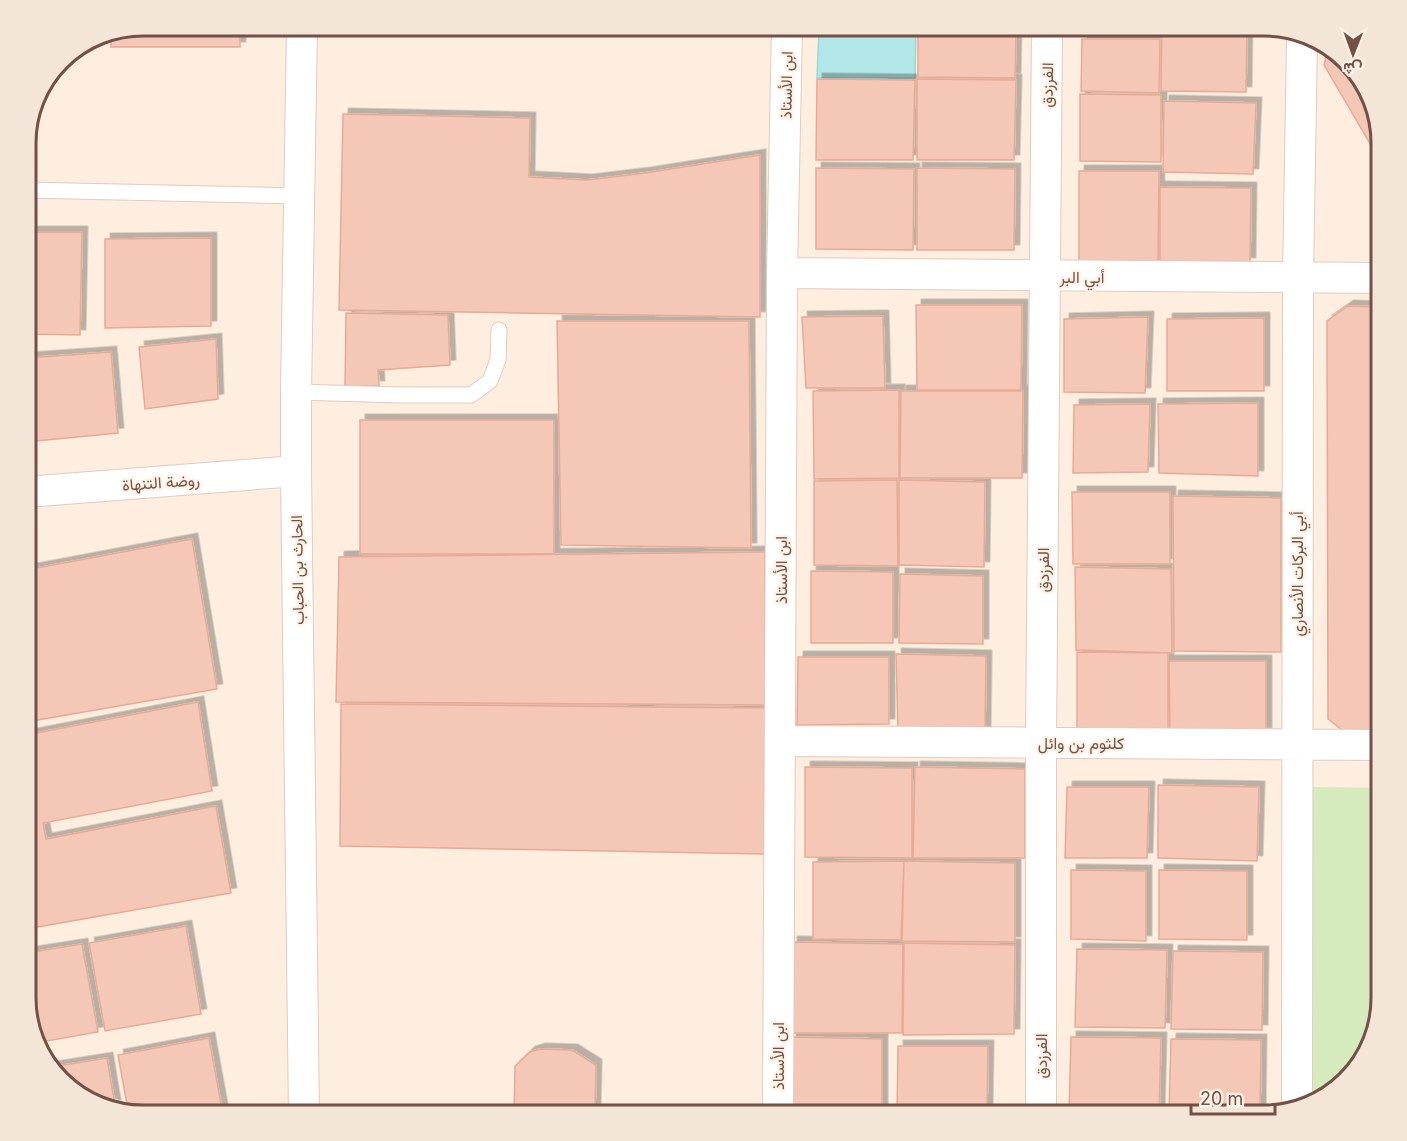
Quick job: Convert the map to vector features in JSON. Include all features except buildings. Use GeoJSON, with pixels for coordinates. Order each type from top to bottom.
{"type":"FeatureCollection","features":[{"type":"Feature","properties":{"kind":"street","name":"الحارث بن الحباب"},"geometry":{"type":"LineString","coordinates":[[302,36],[296,471],[304,1105]]}},
{"type":"Feature","properties":{"kind":"street","name":"ابن الأستاذ"},"geometry":{"type":"LineString","coordinates":[[778,1105],[782,273],[787,36]]}},
{"type":"Feature","properties":{"kind":"street","name":"الفرزدق"},"geometry":{"type":"LineString","coordinates":[[1041,1105],[1041,743],[1047,36]]}},
{"type":"Feature","properties":{"kind":"street","name":"أبي البركات الأنصاري"},"geometry":{"type":"LineString","coordinates":[[1297,1099],[1298,277],[1302,44]]}},
{"type":"Feature","properties":{"kind":"street","name":"أبي البر"},"geometry":{"type":"LineString","coordinates":[[782,273],[1371,278]]}},
{"type":"Feature","properties":{"kind":"street","name":"روضة التنهاة"},"geometry":{"type":"LineString","coordinates":[[36,491],[296,471]]}},
{"type":"Feature","properties":{"kind":"street","name":"كلثوم بن وائل"},"geometry":{"type":"LineString","coordinates":[[780,741],[1371,745]]}},
{"type":"Feature","properties":{"kind":"lane"},"geometry":{"type":"LineString","coordinates":[[36,190],[300,196]]}},
{"type":"Feature","properties":{"kind":"lane"},"geometry":{"type":"LineString","coordinates":[[296,392],[471,395],[490,381],[498,360],[499,330]]}},
{"type":"Feature","properties":{"kind":"green space"},"geometry":{"type":"Polygon","coordinates":[[[1313,787],[1371,788],[1371,1005],[1369,1019],[1360,1045],[1344,1069],[1312,1094],[1313,787]]]}},
{"type":"Feature","properties":{"kind":"water"},"geometry":{"type":"Polygon","coordinates":[[[819,36],[916,36],[915,78],[817,78],[819,36]]]}}]}
